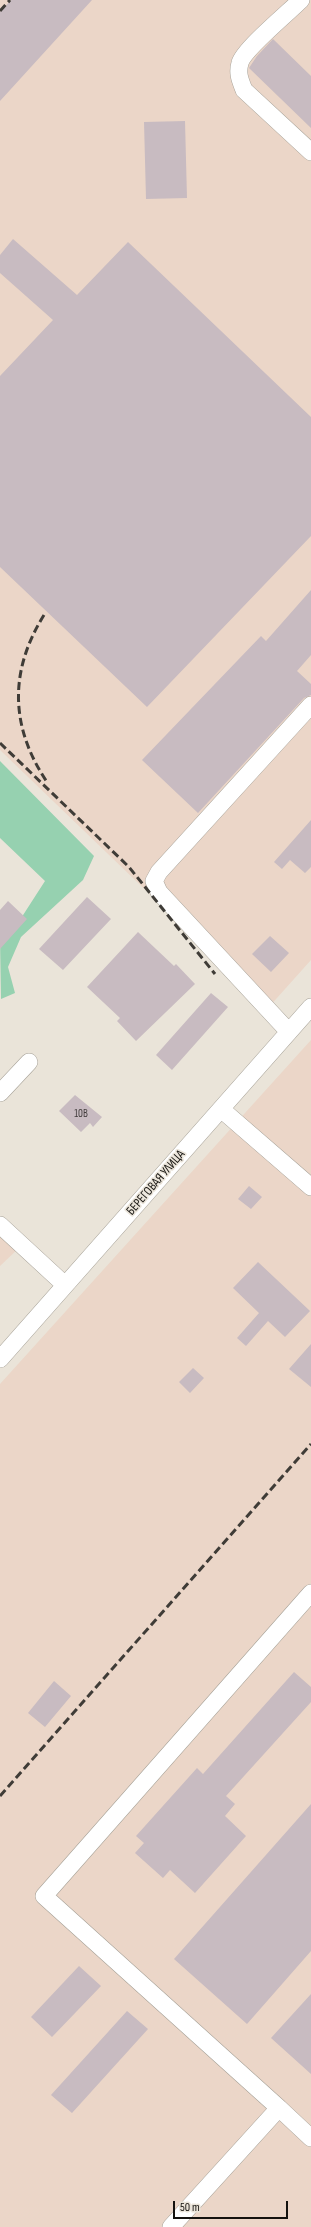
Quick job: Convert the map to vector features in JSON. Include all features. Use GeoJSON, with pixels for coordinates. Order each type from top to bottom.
{"type":"FeatureCollection","features":[{"type":"Feature","properties":{"kind":"street"},"geometry":{"type":"LineString","coordinates":[[301,0],[262,37],[240,61],[238,77],[244,90],[311,152]]}},
{"type":"Feature","properties":{"kind":"street"},"geometry":{"type":"LineString","coordinates":[[289,1032],[159,892],[154,881],[159,872],[311,705]]}},
{"type":"Feature","properties":{"kind":"street","name":"БЕРЕГОВАЯ УЛИЦА"},"geometry":{"type":"LineString","coordinates":[[0,1359],[311,1007]]}},
{"type":"Feature","properties":{"kind":"street"},"geometry":{"type":"LineString","coordinates":[[0,1093],[29,1062]]}},
{"type":"Feature","properties":{"kind":"street"},"geometry":{"type":"LineString","coordinates":[[221,1109],[310,1184]]}},
{"type":"Feature","properties":{"kind":"street"},"geometry":{"type":"LineString","coordinates":[[0,1225],[65,1285]]}},
{"type":"Feature","properties":{"kind":"street"},"geometry":{"type":"LineString","coordinates":[[311,1593],[44,1896],[311,2138]]}},
{"type":"Feature","properties":{"kind":"street"},"geometry":{"type":"LineString","coordinates":[[171,2227],[279,2108]]}},
{"type":"Feature","properties":{"kind":"shaded area"},"geometry":{"type":"Polygon","coordinates":[[[0,0],[311,0],[311,960],[268,1008],[0,750],[0,0]]]}},
{"type":"Feature","properties":{"kind":"shaded area"},"geometry":{"type":"Polygon","coordinates":[[[311,1040],[311,2227],[0,2227],[0,1384],[311,1040]]]}},
{"type":"Feature","properties":{"kind":"shaded area"},"geometry":{"type":"Polygon","coordinates":[[[0,1229],[20,1247],[0,1266],[0,1229]]]}},
{"type":"Feature","properties":{"kind":"green space"},"geometry":{"type":"Polygon","coordinates":[[[0,761],[94,856],[83,880],[21,937],[8,967],[15,993],[1,999],[0,938],[16,926],[45,881],[0,838],[0,761]]]}},
{"type":"Feature","properties":{"kind":"building"},"geometry":{"type":"Polygon","coordinates":[[[11,0],[92,0],[0,101],[0,12],[11,0]]]}},
{"type":"Feature","properties":{"kind":"building"},"geometry":{"type":"Polygon","coordinates":[[[273,39],[311,76],[311,128],[249,68],[257,56],[273,39]]]}},
{"type":"Feature","properties":{"kind":"building"},"geometry":{"type":"Polygon","coordinates":[[[185,121],[187,198],[146,199],[144,122],[185,121]]]}},
{"type":"Feature","properties":{"kind":"building"},"geometry":{"type":"Polygon","coordinates":[[[13,239],[77,295],[128,242],[311,417],[311,536],[147,707],[0,567],[0,376],[53,320],[0,273],[0,255],[13,239]]]}},
{"type":"Feature","properties":{"kind":"building"},"geometry":{"type":"Polygon","coordinates":[[[311,590],[311,655],[297,671],[311,684],[311,695],[304,698],[198,813],[142,760],[261,636],[266,641],[311,590]]]}},
{"type":"Feature","properties":{"kind":"building"},"geometry":{"type":"Polygon","coordinates":[[[311,820],[311,867],[305,873],[290,860],[282,869],[274,862],[311,820]]]}},
{"type":"Feature","properties":{"kind":"building"},"geometry":{"type":"Polygon","coordinates":[[[87,897],[111,919],[63,970],[39,949],[87,897]]]}},
{"type":"Feature","properties":{"kind":"building"},"geometry":{"type":"Polygon","coordinates":[[[8,901],[27,919],[0,949],[0,910],[8,901]]]}},
{"type":"Feature","properties":{"kind":"building"},"geometry":{"type":"Polygon","coordinates":[[[138,932],[174,966],[176,964],[195,984],[136,1041],[117,1021],[120,1018],[87,987],[138,932]]]}},
{"type":"Feature","properties":{"kind":"building"},"geometry":{"type":"Polygon","coordinates":[[[270,936],[289,953],[271,972],[252,954],[270,936]]]}},
{"type":"Feature","properties":{"kind":"building"},"geometry":{"type":"Polygon","coordinates":[[[211,993],[228,1007],[172,1070],[156,1055],[211,993]]]}},
{"type":"Feature","properties":{"kind":"building"},"geometry":{"type":"Polygon","coordinates":[[[75,1095],[102,1117],[93,1127],[90,1123],[81,1132],[59,1111],[75,1095]]]}},
{"type":"Feature","properties":{"kind":"building"},"geometry":{"type":"Polygon","coordinates":[[[249,1186],[262,1197],[251,1209],[238,1199],[249,1186]]]}},
{"type":"Feature","properties":{"kind":"building"},"geometry":{"type":"Polygon","coordinates":[[[258,1262],[310,1311],[285,1337],[268,1321],[246,1346],[237,1338],[259,1313],[233,1288],[258,1262]]]}},
{"type":"Feature","properties":{"kind":"building"},"geometry":{"type":"Polygon","coordinates":[[[311,1344],[311,1387],[289,1369],[311,1344]]]}},
{"type":"Feature","properties":{"kind":"building"},"geometry":{"type":"Polygon","coordinates":[[[193,1368],[204,1378],[190,1393],[179,1382],[193,1368]]]}},
{"type":"Feature","properties":{"kind":"building"},"geometry":{"type":"Polygon","coordinates":[[[294,1672],[311,1687],[311,1702],[226,1796],[235,1804],[225,1816],[246,1836],[195,1893],[170,1870],[163,1878],[135,1853],[144,1843],[136,1836],[197,1768],[203,1774],[294,1672]]]}},
{"type":"Feature","properties":{"kind":"building"},"geometry":{"type":"Polygon","coordinates":[[[54,1681],[71,1696],[45,1727],[28,1713],[54,1681]]]}},
{"type":"Feature","properties":{"kind":"building"},"geometry":{"type":"Polygon","coordinates":[[[311,1804],[311,1951],[247,2024],[174,1959],[311,1804]]]}},
{"type":"Feature","properties":{"kind":"building"},"geometry":{"type":"Polygon","coordinates":[[[79,1966],[101,1986],[52,2037],[31,2017],[79,1966]]]}},
{"type":"Feature","properties":{"kind":"building"},"geometry":{"type":"Polygon","coordinates":[[[311,1994],[311,2074],[271,2038],[311,1994]]]}},
{"type":"Feature","properties":{"kind":"building"},"geometry":{"type":"Polygon","coordinates":[[[127,2011],[148,2029],[72,2113],[51,2095],[127,2011]]]}},
{"type":"Feature","properties":{"kind":"railway"},"geometry":{"type":"LineString","coordinates":[[0,11],[10,0]]}},
{"type":"Feature","properties":{"kind":"railway"},"geometry":{"type":"LineString","coordinates":[[44,615],[24,657],[18,699],[26,741],[47,782]]}},
{"type":"Feature","properties":{"kind":"railway"},"geometry":{"type":"LineString","coordinates":[[0,743],[129,867],[215,974]]}},
{"type":"Feature","properties":{"kind":"railway"},"geometry":{"type":"LineString","coordinates":[[0,1796],[311,1444]]}}]}
